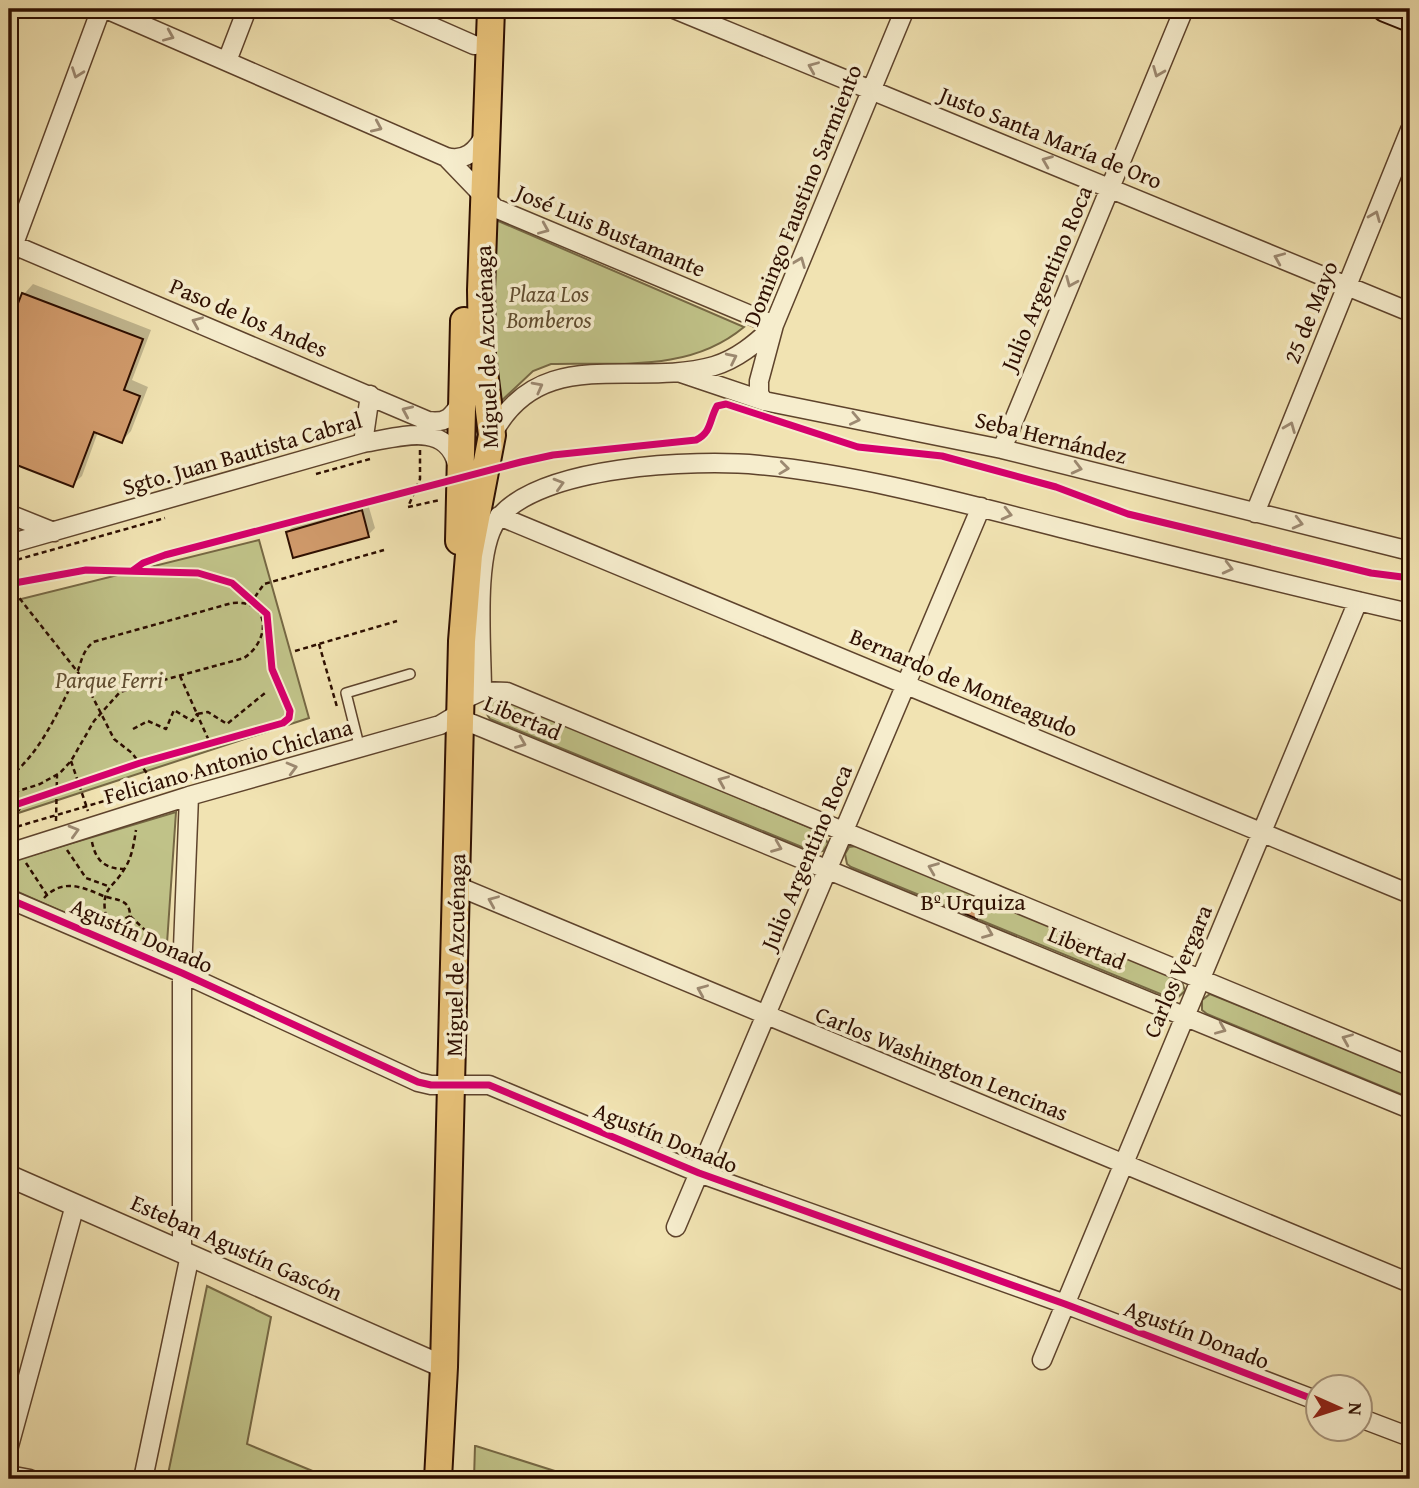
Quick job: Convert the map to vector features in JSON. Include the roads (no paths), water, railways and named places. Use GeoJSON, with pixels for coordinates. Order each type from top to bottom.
{"type":"FeatureCollection","features":[{"type":"Feature","properties":{"kind":"main road","name":"Miguel de Azcuénaga"},"geometry":{"type":"LineString","coordinates":[[461,641],[457,586],[466,172],[476,9]]}},
{"type":"Feature","properties":{"kind":"main road","name":"Miguel de Azcuénaga"},"geometry":{"type":"LineString","coordinates":[[438,1479],[452,1085],[461,641],[469,555],[492,435],[466,172],[485,134],[491,9]]}},
{"type":"Feature","properties":{"kind":"main road"},"geometry":{"type":"LineString","coordinates":[[1385,9],[1410,19]]}},
{"type":"Feature","properties":{"kind":"street","name":"José Luis Bustamante"},"geometry":{"type":"LineString","coordinates":[[103,9],[227,61],[466,172],[495,208],[774,326]]}},
{"type":"Feature","properties":{"kind":"street"},"geometry":{"type":"LineString","coordinates":[[10,248],[103,9]]}},
{"type":"Feature","properties":{"kind":"street"},"geometry":{"type":"LineString","coordinates":[[227,61],[247,9]]}},
{"type":"Feature","properties":{"kind":"street"},"geometry":{"type":"LineString","coordinates":[[392,9],[474,45]]}},
{"type":"Feature","properties":{"kind":"street","name":"Justo Santa María de Oro"},"geometry":{"type":"LineString","coordinates":[[674,9],[1410,312]]}},
{"type":"Feature","properties":{"kind":"street","name":"Domingo Faustino Sarmiento"},"geometry":{"type":"LineString","coordinates":[[764,401],[759,394],[759,381],[774,326],[905,9]]}},
{"type":"Feature","properties":{"kind":"street","name":"Julio Argentino Roca"},"geometry":{"type":"LineString","coordinates":[[1002,449],[1184,9]]}},
{"type":"Feature","properties":{"kind":"street","name":"25 de Mayo"},"geometry":{"type":"LineString","coordinates":[[1255,513],[1410,130]]}},
{"type":"Feature","properties":{"kind":"street"},"geometry":{"type":"LineString","coordinates":[[466,172],[485,134]]}},
{"type":"Feature","properties":{"kind":"street","name":"Paso de los Andes"},"geometry":{"type":"LineString","coordinates":[[10,248],[438,423],[449,419],[463,401]]}},
{"type":"Feature","properties":{"kind":"street","name":"Seba Hernández"},"geometry":{"type":"LineString","coordinates":[[492,435],[508,408],[517,399],[556,378],[574,374],[681,373],[734,358],[774,326]]}},
{"type":"Feature","properties":{"kind":"street","name":"Seba Hernández"},"geometry":{"type":"LineString","coordinates":[[681,373],[764,401],[1002,449],[1410,551]]}},
{"type":"Feature","properties":{"kind":"street"},"geometry":{"type":"LineString","coordinates":[[363,443],[370,395]]}},
{"type":"Feature","properties":{"kind":"street","name":"Sgto. Juan Bautista Cabral"},"geometry":{"type":"LineString","coordinates":[[9,544],[363,443],[422,434],[444,440],[453,450],[461,483]]}},
{"type":"Feature","properties":{"kind":"street"},"geometry":{"type":"LineString","coordinates":[[482,691],[483,560],[490,530],[499,516],[529,495],[552,486],[638,466],[700,463],[807,471],[981,508],[1410,613]]}},
{"type":"Feature","properties":{"kind":"street","name":"Julio Argentino Roca"},"geometry":{"type":"LineString","coordinates":[[676,1227],[981,508]]}},
{"type":"Feature","properties":{"kind":"street"},"geometry":{"type":"LineString","coordinates":[[9,513],[54,532]]}},
{"type":"Feature","properties":{"kind":"street","name":"Bernardo de Monteagudo"},"geometry":{"type":"LineString","coordinates":[[499,516],[1410,894]]}},
{"type":"Feature","properties":{"kind":"street","name":"Carlos Vergara"},"geometry":{"type":"LineString","coordinates":[[1042,1360],[1358,601]]}},
{"type":"Feature","properties":{"kind":"street","name":"Libertad"},"geometry":{"type":"LineString","coordinates":[[1410,1066],[508,692],[482,691],[466,701],[460,713],[483,728],[829,867],[1410,1109]]}},
{"type":"Feature","properties":{"kind":"street","name":"Feliciano Antonio Chiclana"},"geometry":{"type":"LineString","coordinates":[[9,853],[189,796],[440,725],[460,713]]}},
{"type":"Feature","properties":{"kind":"street"},"geometry":{"type":"LineString","coordinates":[[143,1479],[186,1254],[182,973],[189,796]]}},
{"type":"Feature","properties":{"kind":"street","name":"Carlos Washington Lencinas"},"geometry":{"type":"LineString","coordinates":[[457,886],[1410,1283]]}},
{"type":"Feature","properties":{"kind":"street","name":"Agustín Donado"},"geometry":{"type":"LineString","coordinates":[[9,899],[182,973],[412,1080],[431,1085],[489,1085],[699,1173],[1065,1304],[1304,1396]]}},
{"type":"Feature","properties":{"kind":"street","name":"Esteban Agustín Gascón"},"geometry":{"type":"LineString","coordinates":[[9,1176],[444,1367]]}},
{"type":"Feature","properties":{"kind":"street"},"geometry":{"type":"LineString","coordinates":[[9,1446],[16,1378],[75,1205]]}},
{"type":"Feature","properties":{"kind":"street"},"geometry":{"type":"LineString","coordinates":[[1374,1423],[1410,1437]]}},
{"type":"Feature","properties":{"kind":"street"},"geometry":{"type":"LineString","coordinates":[[9,1475],[30,1479]]}},
{"type":"Feature","properties":{"kind":"lane"},"geometry":{"type":"LineString","coordinates":[[360,749],[346,694],[410,674]]}},
{"type":"Feature","properties":{"kind":"district","name":"Bº Urquiza"},"geometry":{"type":"Point","coordinates":[973,901]}},
{"type":"Feature","properties":{"kind":"park label","name":"Plaza Los Bomberos"},"geometry":{"type":"Point","coordinates":[549,306]}},
{"type":"Feature","properties":{"kind":"park label","name":"Parque Ferri"},"geometry":{"type":"Point","coordinates":[109,679]}}]}
